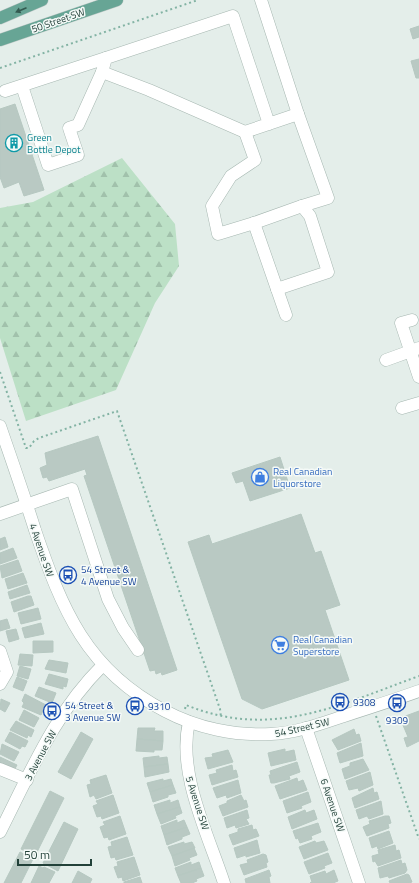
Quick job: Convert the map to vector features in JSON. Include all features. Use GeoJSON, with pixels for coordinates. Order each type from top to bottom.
{"type":"FeatureCollection","features":[{"type":"Feature","properties":{"kind":"main road"},"geometry":{"type":"LineString","coordinates":[[0,18],[42,0]]}},
{"type":"Feature","properties":{"kind":"main road","name":"50 Street SW"},"geometry":{"type":"LineString","coordinates":[[0,40],[117,0]]}},
{"type":"Feature","properties":{"kind":"street"},"geometry":{"type":"LineString","coordinates":[[245,132],[255,160],[231,176],[212,206],[218,234],[328,198],[260,0]]}},
{"type":"Feature","properties":{"kind":"street"},"geometry":{"type":"LineString","coordinates":[[5,91],[233,16],[270,124]]}},
{"type":"Feature","properties":{"kind":"street"},"geometry":{"type":"LineString","coordinates":[[22,86],[48,165],[78,155],[69,128],[78,125],[102,72],[106,58]]}},
{"type":"Feature","properties":{"kind":"street"},"geometry":{"type":"LineString","coordinates":[[102,72],[149,90],[245,132],[298,114]]}},
{"type":"Feature","properties":{"kind":"street"},"geometry":{"type":"LineString","coordinates":[[277,290],[328,272],[310,216],[302,206]]}},
{"type":"Feature","properties":{"kind":"street"},"geometry":{"type":"LineString","coordinates":[[254,223],[286,315]]}},
{"type":"Feature","properties":{"kind":"street"},"geometry":{"type":"LineString","coordinates":[[412,320],[400,324],[415,350],[419,377]]}},
{"type":"Feature","properties":{"kind":"street"},"geometry":{"type":"LineString","coordinates":[[386,360],[415,350]]}},
{"type":"Feature","properties":{"kind":"street"},"geometry":{"type":"LineString","coordinates":[[402,408],[419,403]]}},
{"type":"Feature","properties":{"kind":"street","name":"4 Avenue SW"},"geometry":{"type":"LineString","coordinates":[[0,426],[47,565],[65,610],[86,644],[104,665]]}},
{"type":"Feature","properties":{"kind":"street"},"geometry":{"type":"LineString","coordinates":[[0,514],[72,489],[108,599],[123,628],[138,650]]}},
{"type":"Feature","properties":{"kind":"street"},"geometry":{"type":"LineString","coordinates":[[0,651],[7,672],[0,684]]}},
{"type":"Feature","properties":{"kind":"street","name":"54 Street SW"},"geometry":{"type":"LineString","coordinates":[[104,665],[115,677],[145,699],[165,711],[220,730],[247,734],[271,734],[306,728],[419,691]]}},
{"type":"Feature","properties":{"kind":"street","name":"3 Avenue SW"},"geometry":{"type":"LineString","coordinates":[[0,832],[61,716],[84,684],[104,665]]}},
{"type":"Feature","properties":{"kind":"street","name":"5 Avenue SW"},"geometry":{"type":"LineString","coordinates":[[186,717],[185,747],[188,774],[224,883]]}},
{"type":"Feature","properties":{"kind":"street","name":"6 Avenue SW"},"geometry":{"type":"LineString","coordinates":[[306,728],[359,883]]}},
{"type":"Feature","properties":{"kind":"street"},"geometry":{"type":"LineString","coordinates":[[0,769],[26,780]]}},
{"type":"Feature","properties":{"kind":"path"},"geometry":{"type":"LineString","coordinates":[[0,68],[198,0]]}},
{"type":"Feature","properties":{"kind":"path"},"geometry":{"type":"LineString","coordinates":[[0,372],[26,448],[29,448],[31,443],[39,438],[118,411],[220,709],[221,717]]}},
{"type":"Feature","properties":{"kind":"path"},"geometry":{"type":"LineString","coordinates":[[186,717],[186,705],[221,717],[255,721],[296,717],[326,709],[419,676]]}},
{"type":"Feature","properties":{"kind":"path"},"geometry":{"type":"LineString","coordinates":[[376,715],[419,839]]}},
{"type":"Feature","properties":{"kind":"green space"},"geometry":{"type":"Polygon","coordinates":[[[122,158],[175,224],[179,266],[155,303],[116,390],[26,421],[0,338],[0,208],[33,202],[122,158]]]}},
{"type":"Feature","properties":{"kind":"building"},"geometry":{"type":"Polygon","coordinates":[[[419,26],[419,37],[413,39],[410,29],[419,26]]]}},
{"type":"Feature","properties":{"kind":"building"},"geometry":{"type":"Polygon","coordinates":[[[419,59],[419,78],[416,78],[411,61],[419,59]]]}},
{"type":"Feature","properties":{"kind":"building","name":"Green Bottle Depot"},"geometry":{"type":"Polygon","coordinates":[[[15,104],[44,190],[24,196],[19,182],[4,188],[0,177],[0,109],[15,104]]]}},
{"type":"Feature","properties":{"kind":"building"},"geometry":{"type":"Polygon","coordinates":[[[98,436],[177,670],[162,675],[161,672],[156,674],[155,670],[150,671],[84,476],[87,475],[85,469],[49,481],[47,477],[43,478],[40,468],[47,465],[45,453],[98,436]]]}},
{"type":"Feature","properties":{"kind":"building","name":"Real Canadian Liquorstore"},"geometry":{"type":"Polygon","coordinates":[[[280,457],[290,488],[250,501],[243,481],[236,483],[232,473],[280,457]]]}},
{"type":"Feature","properties":{"kind":"building","name":"Real Canadian Superstore"},"geometry":{"type":"Polygon","coordinates":[[[301,514],[315,553],[321,551],[340,605],[325,610],[349,680],[262,709],[242,699],[188,542],[209,535],[212,544],[301,514]]]}},
{"type":"Feature","properties":{"kind":"building"},"geometry":{"type":"Polygon","coordinates":[[[5,537],[8,547],[0,550],[0,539],[5,537]]]}},
{"type":"Feature","properties":{"kind":"building"},"geometry":{"type":"Polygon","coordinates":[[[13,548],[17,558],[0,564],[0,553],[13,548]]]}},
{"type":"Feature","properties":{"kind":"building"},"geometry":{"type":"Polygon","coordinates":[[[18,560],[22,571],[2,578],[0,566],[18,560]]]}},
{"type":"Feature","properties":{"kind":"building"},"geometry":{"type":"Polygon","coordinates":[[[23,573],[27,583],[8,589],[5,579],[23,573]]]}},
{"type":"Feature","properties":{"kind":"building"},"geometry":{"type":"Polygon","coordinates":[[[27,585],[30,593],[10,599],[8,592],[27,585]]]}},
{"type":"Feature","properties":{"kind":"building"},"geometry":{"type":"Polygon","coordinates":[[[31,596],[34,605],[14,612],[11,602],[31,596]]]}},
{"type":"Feature","properties":{"kind":"building"},"geometry":{"type":"Polygon","coordinates":[[[38,608],[41,619],[21,624],[18,613],[38,608]]]}},
{"type":"Feature","properties":{"kind":"building"},"geometry":{"type":"Polygon","coordinates":[[[7,619],[10,628],[0,631],[0,621],[7,619]]]}},
{"type":"Feature","properties":{"kind":"building"},"geometry":{"type":"Polygon","coordinates":[[[41,623],[44,634],[25,638],[22,628],[41,623]]]}},
{"type":"Feature","properties":{"kind":"building"},"geometry":{"type":"Polygon","coordinates":[[[16,629],[19,639],[9,642],[6,631],[16,629]]]}},
{"type":"Feature","properties":{"kind":"building"},"geometry":{"type":"Polygon","coordinates":[[[33,641],[53,641],[53,652],[33,653],[33,641]]]}},
{"type":"Feature","properties":{"kind":"building"},"geometry":{"type":"Polygon","coordinates":[[[20,654],[33,655],[32,666],[18,665],[20,654]]]}},
{"type":"Feature","properties":{"kind":"building"},"geometry":{"type":"Polygon","coordinates":[[[49,660],[68,663],[66,673],[45,669],[49,660]]]}},
{"type":"Feature","properties":{"kind":"building"},"geometry":{"type":"Polygon","coordinates":[[[20,666],[31,669],[28,679],[17,676],[20,666]]]}},
{"type":"Feature","properties":{"kind":"building"},"geometry":{"type":"Polygon","coordinates":[[[49,674],[68,679],[66,687],[63,686],[63,689],[45,684],[49,674]]]}},
{"type":"Feature","properties":{"kind":"building"},"geometry":{"type":"Polygon","coordinates":[[[17,677],[27,681],[23,691],[13,687],[17,677]]]}},
{"type":"Feature","properties":{"kind":"building"},"geometry":{"type":"Polygon","coordinates":[[[39,687],[56,693],[52,703],[35,696],[39,687]]]}},
{"type":"Feature","properties":{"kind":"building"},"geometry":{"type":"Polygon","coordinates":[[[25,694],[46,705],[41,715],[22,707],[24,703],[22,701],[25,694]]]}},
{"type":"Feature","properties":{"kind":"building"},"geometry":{"type":"Polygon","coordinates":[[[1,699],[10,703],[5,712],[0,709],[1,699]]]}},
{"type":"Feature","properties":{"kind":"building"},"geometry":{"type":"Polygon","coordinates":[[[24,710],[39,718],[34,727],[19,720],[24,710]]]}},
{"type":"Feature","properties":{"kind":"building"},"geometry":{"type":"Polygon","coordinates":[[[419,711],[419,741],[407,747],[404,738],[408,737],[400,718],[419,711]]]}},
{"type":"Feature","properties":{"kind":"building"},"geometry":{"type":"Polygon","coordinates":[[[16,721],[34,730],[31,737],[28,735],[27,738],[10,730],[16,721]]]}},
{"type":"Feature","properties":{"kind":"building"},"geometry":{"type":"Polygon","coordinates":[[[138,728],[155,728],[154,731],[163,731],[163,741],[137,739],[138,728]]]}},
{"type":"Feature","properties":{"kind":"building"},"geometry":{"type":"Polygon","coordinates":[[[354,729],[356,735],[359,734],[361,741],[338,750],[332,740],[354,729]]]}},
{"type":"Feature","properties":{"kind":"building"},"geometry":{"type":"Polygon","coordinates":[[[10,732],[28,741],[25,747],[22,746],[20,749],[5,741],[10,732]]]}},
{"type":"Feature","properties":{"kind":"building"},"geometry":{"type":"Polygon","coordinates":[[[81,732],[93,739],[71,779],[58,772],[81,732]]]}},
{"type":"Feature","properties":{"kind":"building"},"geometry":{"type":"Polygon","coordinates":[[[137,739],[163,741],[162,750],[154,750],[154,752],[136,751],[137,739]]]}},
{"type":"Feature","properties":{"kind":"building"},"geometry":{"type":"Polygon","coordinates":[[[361,743],[363,756],[340,763],[337,753],[361,743]]]}},
{"type":"Feature","properties":{"kind":"building"},"geometry":{"type":"Polygon","coordinates":[[[2,744],[19,752],[14,761],[0,754],[2,744]]]}},
{"type":"Feature","properties":{"kind":"building"},"geometry":{"type":"Polygon","coordinates":[[[285,749],[285,752],[294,750],[296,760],[271,766],[268,753],[285,749]]]}},
{"type":"Feature","properties":{"kind":"building"},"geometry":{"type":"Polygon","coordinates":[[[228,750],[233,762],[208,769],[205,758],[213,757],[212,754],[228,750]]]}},
{"type":"Feature","properties":{"kind":"building"},"geometry":{"type":"Polygon","coordinates":[[[159,756],[159,758],[167,757],[168,764],[144,767],[143,758],[159,756]]]}},
{"type":"Feature","properties":{"kind":"building"},"geometry":{"type":"Polygon","coordinates":[[[0,757],[17,765],[12,774],[0,768],[0,757]]]}},
{"type":"Feature","properties":{"kind":"building"},"geometry":{"type":"Polygon","coordinates":[[[363,759],[369,770],[345,779],[342,769],[350,766],[350,763],[363,759]]]}},
{"type":"Feature","properties":{"kind":"building"},"geometry":{"type":"Polygon","coordinates":[[[297,762],[300,772],[289,776],[290,779],[271,783],[269,775],[271,775],[270,771],[297,762]]]}},
{"type":"Feature","properties":{"kind":"building"},"geometry":{"type":"Polygon","coordinates":[[[168,764],[169,772],[145,777],[144,767],[168,764]]]}},
{"type":"Feature","properties":{"kind":"building"},"geometry":{"type":"Polygon","coordinates":[[[232,765],[233,771],[236,770],[238,777],[212,785],[209,775],[217,773],[216,770],[232,765]]]}},
{"type":"Feature","properties":{"kind":"building"},"geometry":{"type":"Polygon","coordinates":[[[370,772],[373,785],[359,791],[358,788],[349,790],[346,781],[370,772]]]}},
{"type":"Feature","properties":{"kind":"building"},"geometry":{"type":"Polygon","coordinates":[[[106,775],[112,793],[96,799],[94,795],[90,797],[87,785],[91,784],[90,780],[106,775]]]}},
{"type":"Feature","properties":{"kind":"building"},"geometry":{"type":"Polygon","coordinates":[[[297,778],[298,782],[303,780],[307,790],[280,799],[275,786],[297,778]]]}},
{"type":"Feature","properties":{"kind":"building"},"geometry":{"type":"Polygon","coordinates":[[[163,779],[163,781],[171,779],[173,785],[150,792],[147,783],[163,779]]]}},
{"type":"Feature","properties":{"kind":"building"},"geometry":{"type":"Polygon","coordinates":[[[238,780],[241,793],[227,798],[226,795],[217,798],[213,788],[238,780]]]}},
{"type":"Feature","properties":{"kind":"building"},"geometry":{"type":"Polygon","coordinates":[[[173,785],[176,793],[153,802],[150,792],[173,785]]]}},
{"type":"Feature","properties":{"kind":"building"},"geometry":{"type":"Polygon","coordinates":[[[373,788],[374,793],[377,792],[379,799],[355,808],[352,798],[373,788]]]}},
{"type":"Feature","properties":{"kind":"building"},"geometry":{"type":"Polygon","coordinates":[[[50,791],[64,798],[35,856],[21,849],[50,791]]]}},
{"type":"Feature","properties":{"kind":"building"},"geometry":{"type":"Polygon","coordinates":[[[308,792],[311,802],[301,806],[302,808],[287,813],[283,801],[308,792]]]}},
{"type":"Feature","properties":{"kind":"building"},"geometry":{"type":"Polygon","coordinates":[[[113,795],[119,813],[102,819],[101,816],[97,817],[93,806],[98,804],[96,801],[113,795]]]}},
{"type":"Feature","properties":{"kind":"building"},"geometry":{"type":"Polygon","coordinates":[[[241,795],[244,801],[246,800],[248,807],[223,816],[219,806],[241,795]]]}},
{"type":"Feature","properties":{"kind":"building"},"geometry":{"type":"Polygon","coordinates":[[[170,800],[170,803],[178,800],[180,807],[157,814],[154,805],[170,800]]]}},
{"type":"Feature","properties":{"kind":"building"},"geometry":{"type":"Polygon","coordinates":[[[381,801],[383,814],[369,819],[367,816],[359,819],[356,810],[381,801]]]}},
{"type":"Feature","properties":{"kind":"building"},"geometry":{"type":"Polygon","coordinates":[[[180,807],[182,813],[175,816],[176,818],[161,824],[157,814],[180,807]]]}},
{"type":"Feature","properties":{"kind":"building"},"geometry":{"type":"Polygon","coordinates":[[[247,810],[249,818],[246,819],[249,824],[236,828],[235,825],[227,828],[224,818],[247,810]]]}},
{"type":"Feature","properties":{"kind":"building"},"geometry":{"type":"Polygon","coordinates":[[[305,810],[306,813],[314,810],[317,819],[292,829],[288,817],[305,810]]]}},
{"type":"Feature","properties":{"kind":"building"},"geometry":{"type":"Polygon","coordinates":[[[120,816],[126,834],[109,840],[108,837],[104,838],[100,827],[105,825],[103,822],[120,816]]]}},
{"type":"Feature","properties":{"kind":"building"},"geometry":{"type":"Polygon","coordinates":[[[389,816],[391,823],[388,824],[389,828],[367,836],[363,827],[370,824],[369,821],[389,816]]]}},
{"type":"Feature","properties":{"kind":"building"},"geometry":{"type":"Polygon","coordinates":[[[177,820],[177,823],[184,820],[187,827],[164,835],[161,826],[177,820]]]}},
{"type":"Feature","properties":{"kind":"building"},"geometry":{"type":"Polygon","coordinates":[[[64,822],[78,829],[58,871],[43,863],[64,822]]]}},
{"type":"Feature","properties":{"kind":"building"},"geometry":{"type":"Polygon","coordinates":[[[318,823],[321,832],[311,836],[312,839],[300,843],[298,838],[296,839],[293,831],[318,823]]]}},
{"type":"Feature","properties":{"kind":"building"},"geometry":{"type":"Polygon","coordinates":[[[252,825],[253,830],[256,829],[259,836],[233,845],[229,835],[238,832],[238,829],[252,825]]]}},
{"type":"Feature","properties":{"kind":"building"},"geometry":{"type":"Polygon","coordinates":[[[187,827],[190,834],[167,845],[164,835],[187,827]]]}},
{"type":"Feature","properties":{"kind":"building"},"geometry":{"type":"Polygon","coordinates":[[[389,831],[393,843],[378,849],[377,846],[372,848],[369,838],[389,831]]]}},
{"type":"Feature","properties":{"kind":"building"},"geometry":{"type":"Polygon","coordinates":[[[127,837],[133,855],[116,860],[115,857],[111,858],[108,847],[112,846],[111,842],[127,837]]]}},
{"type":"Feature","properties":{"kind":"building"},"geometry":{"type":"Polygon","coordinates":[[[257,840],[260,853],[237,858],[234,848],[257,840]]]}},
{"type":"Feature","properties":{"kind":"building"},"geometry":{"type":"Polygon","coordinates":[[[315,841],[316,843],[324,841],[328,850],[304,859],[299,847],[315,841]]]}},
{"type":"Feature","properties":{"kind":"building"},"geometry":{"type":"Polygon","coordinates":[[[184,842],[184,844],[192,842],[195,848],[172,856],[168,847],[184,842]]]}},
{"type":"Feature","properties":{"kind":"building"},"geometry":{"type":"Polygon","coordinates":[[[395,845],[396,851],[399,850],[401,858],[378,866],[375,861],[373,862],[372,856],[379,854],[378,850],[395,845]]]}},
{"type":"Feature","properties":{"kind":"building"},"geometry":{"type":"Polygon","coordinates":[[[194,848],[197,855],[189,858],[190,860],[175,866],[172,856],[194,848]]]}},
{"type":"Feature","properties":{"kind":"building"},"geometry":{"type":"Polygon","coordinates":[[[20,852],[33,859],[21,883],[4,883],[20,852]]]}},
{"type":"Feature","properties":{"kind":"building"},"geometry":{"type":"Polygon","coordinates":[[[328,853],[332,863],[324,866],[325,868],[309,874],[304,862],[328,853]]]}},
{"type":"Feature","properties":{"kind":"building"},"geometry":{"type":"Polygon","coordinates":[[[263,854],[266,855],[268,862],[266,863],[267,867],[244,875],[240,865],[248,863],[247,860],[263,854]]]}},
{"type":"Feature","properties":{"kind":"building"},"geometry":{"type":"Polygon","coordinates":[[[134,857],[140,875],[123,881],[122,877],[118,878],[114,867],[118,866],[117,862],[134,857]]]}},
{"type":"Feature","properties":{"kind":"building"},"geometry":{"type":"Polygon","coordinates":[[[401,860],[402,864],[405,863],[407,870],[405,873],[389,878],[388,876],[380,878],[378,868],[401,860]]]}},
{"type":"Feature","properties":{"kind":"building"},"geometry":{"type":"Polygon","coordinates":[[[191,862],[191,865],[199,862],[201,868],[178,876],[175,868],[191,862]]]}},
{"type":"Feature","properties":{"kind":"building"},"geometry":{"type":"Polygon","coordinates":[[[39,866],[55,872],[49,883],[31,883],[39,866]]]}},
{"type":"Feature","properties":{"kind":"building"},"geometry":{"type":"Polygon","coordinates":[[[201,868],[204,876],[196,879],[197,881],[192,883],[181,883],[178,876],[201,868]]]}},
{"type":"Feature","properties":{"kind":"building"},"geometry":{"type":"Polygon","coordinates":[[[269,870],[271,876],[269,877],[270,883],[246,883],[245,879],[269,870]]]}},
{"type":"Feature","properties":{"kind":"building"},"geometry":{"type":"Polygon","coordinates":[[[334,870],[338,881],[333,883],[310,883],[312,882],[310,876],[325,871],[326,874],[334,870]]]}},
{"type":"Feature","properties":{"kind":"building"},"geometry":{"type":"Polygon","coordinates":[[[78,871],[92,879],[90,883],[72,883],[78,871]]]}},
{"type":"Feature","properties":{"kind":"building"},"geometry":{"type":"Polygon","coordinates":[[[407,874],[412,882],[390,883],[389,881],[407,874]]]}},
{"type":"Feature","properties":{"kind":"building"},"geometry":{"type":"Polygon","coordinates":[[[140,877],[142,883],[124,883],[124,882],[140,877]]]}},
{"type":"Feature","properties":{"kind":"place","name":"Green Bottle Depot"},"geometry":{"type":"Point","coordinates":[14,143]}},
{"type":"Feature","properties":{"kind":"place","name":"Real Canadian Liquorstore"},"geometry":{"type":"Point","coordinates":[260,477]}},
{"type":"Feature","properties":{"kind":"place","name":"54 Street & 4 Avenue SW"},"geometry":{"type":"Point","coordinates":[68,575]}},
{"type":"Feature","properties":{"kind":"place","name":"Real Canadian Superstore"},"geometry":{"type":"Point","coordinates":[280,645]}},
{"type":"Feature","properties":{"kind":"place","name":"9308"},"geometry":{"type":"Point","coordinates":[340,702]}},
{"type":"Feature","properties":{"kind":"place","name":"9309"},"geometry":{"type":"Point","coordinates":[397,703]}},
{"type":"Feature","properties":{"kind":"place","name":"9310"},"geometry":{"type":"Point","coordinates":[135,706]}},
{"type":"Feature","properties":{"kind":"place","name":"54 Street & 3 Avenue SW"},"geometry":{"type":"Point","coordinates":[52,711]}}]}
